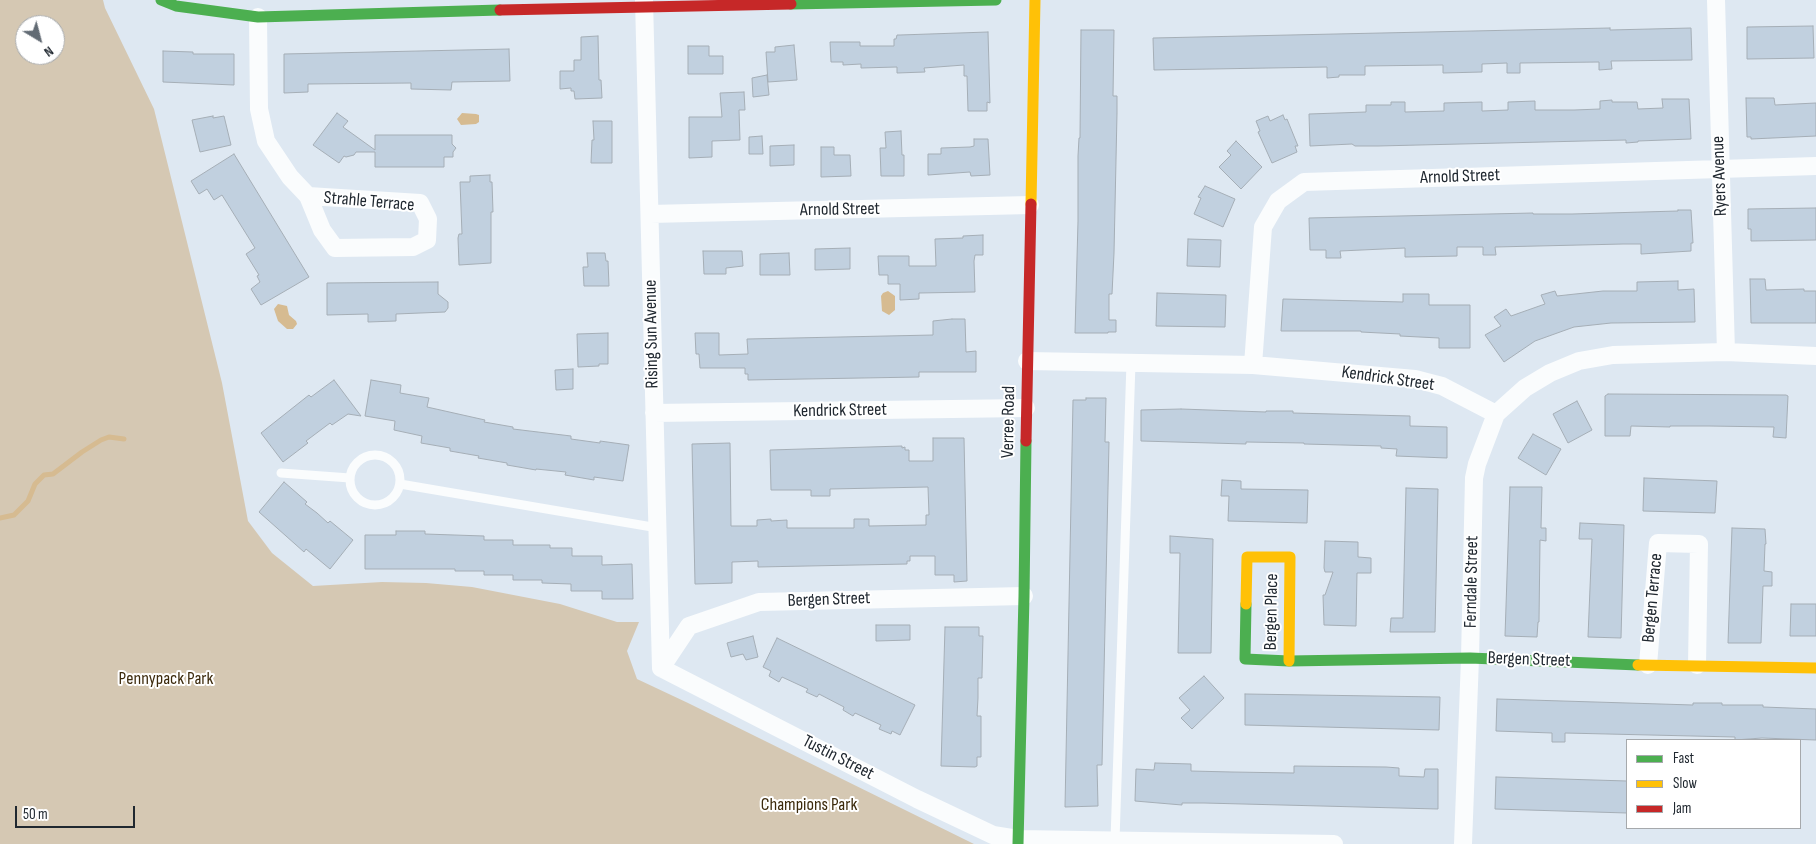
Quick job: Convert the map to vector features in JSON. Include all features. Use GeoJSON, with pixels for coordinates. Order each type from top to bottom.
{"type":"FeatureCollection","features":[{"type":"Feature","properties":{"kind":"street"},"geometry":{"type":"LineString","coordinates":[[161,0],[176,6],[258,17],[416,6],[996,0]]}},
{"type":"Feature","properties":{"kind":"street","name":"Verree Road"},"geometry":{"type":"LineString","coordinates":[[1018,841],[1030,205],[1036,0]]}},
{"type":"Feature","properties":{"kind":"street","name":"Ryers Avenue"},"geometry":{"type":"LineString","coordinates":[[1716,0],[1726,352]]}},
{"type":"Feature","properties":{"kind":"street","name":"Rising Sun Avenue"},"geometry":{"type":"LineString","coordinates":[[644,3],[661,668]]}},
{"type":"Feature","properties":{"kind":"street","name":"Strahle Terrace"},"geometry":{"type":"LineString","coordinates":[[258,17],[259,109],[266,140],[290,177],[308,196],[322,230],[335,248],[413,247],[427,240],[428,220],[420,203],[308,196]]}},
{"type":"Feature","properties":{"kind":"street","name":"Arnold Street"},"geometry":{"type":"LineString","coordinates":[[1253,365],[1263,227],[1278,200],[1304,182],[1816,166]]}},
{"type":"Feature","properties":{"kind":"street","name":"Arnold Street"},"geometry":{"type":"LineString","coordinates":[[650,214],[1030,205]]}},
{"type":"Feature","properties":{"kind":"street"},"geometry":{"type":"LineString","coordinates":[[1496,414],[1525,388],[1550,372],[1579,362],[1613,355],[1726,352],[1816,356]]}},
{"type":"Feature","properties":{"kind":"street","name":"Kendrick Street"},"geometry":{"type":"LineString","coordinates":[[1027,361],[1253,365],[1415,379],[1442,386],[1496,414]]}},
{"type":"Feature","properties":{"kind":"street","name":"Kendrick Street"},"geometry":{"type":"LineString","coordinates":[[654,413],[1026,408]]}},
{"type":"Feature","properties":{"kind":"street","name":"Ferndale Street"},"geometry":{"type":"LineString","coordinates":[[1463,844],[1474,478],[1477,464],[1496,414]]}},
{"type":"Feature","properties":{"kind":"street","name":"Bergen Terrace"},"geometry":{"type":"LineString","coordinates":[[1648,665],[1658,543],[1699,544],[1697,665]]}},
{"type":"Feature","properties":{"kind":"street","name":"Bergen Place"},"geometry":{"type":"LineString","coordinates":[[1245,657],[1247,557],[1290,557],[1289,661]]}},
{"type":"Feature","properties":{"kind":"street","name":"Bergen Street"},"geometry":{"type":"LineString","coordinates":[[661,668],[689,626],[759,602],[1024,596]]}},
{"type":"Feature","properties":{"kind":"street","name":"Bergen Street"},"geometry":{"type":"LineString","coordinates":[[1245,657],[1245,659],[1289,661],[1470,658],[1648,665],[1816,668]]}},
{"type":"Feature","properties":{"kind":"street","name":"Tustin Street"},"geometry":{"type":"LineString","coordinates":[[661,668],[917,799],[993,835],[1018,841],[1115,840],[1334,844]]}},
{"type":"Feature","properties":{"kind":"lane"},"geometry":{"type":"LineString","coordinates":[[1115,840],[1130,363]]}},
{"type":"Feature","properties":{"kind":"lane"},"geometry":{"type":"LineString","coordinates":[[376,455],[391,461],[397,468],[400,475],[400,484],[392,498],[386,503],[370,505],[362,502],[351,490],[350,478],[354,466],[360,460],[376,455]]}},
{"type":"Feature","properties":{"kind":"lane"},"geometry":{"type":"LineString","coordinates":[[281,473],[350,478]]}},
{"type":"Feature","properties":{"kind":"lane"},"geometry":{"type":"LineString","coordinates":[[400,484],[658,528]]}},
{"type":"Feature","properties":{"kind":"green space","name":"Pennypack Park"},"geometry":{"type":"Polygon","coordinates":[[[0,0],[103,0],[105,8],[154,109],[222,383],[248,521],[272,553],[313,586],[382,582],[472,587],[560,604],[617,622],[639,622],[627,651],[637,679],[974,844],[0,844],[0,0]]]}},
{"type":"Feature","properties":{"kind":"shaded area"},"geometry":{"type":"Polygon","coordinates":[[[462,113],[479,115],[479,122],[461,125],[457,119],[462,113]]]}},
{"type":"Feature","properties":{"kind":"shaded area"},"geometry":{"type":"Polygon","coordinates":[[[888,291],[895,296],[895,310],[889,315],[882,311],[881,296],[888,291]]]}},
{"type":"Feature","properties":{"kind":"shaded area"},"geometry":{"type":"Polygon","coordinates":[[[278,304],[287,306],[289,315],[296,321],[297,324],[293,329],[287,329],[278,321],[274,309],[278,304]]]}},
{"type":"Feature","properties":{"kind":"building"},"geometry":{"type":"Polygon","coordinates":[[[1813,26],[1814,58],[1747,59],[1747,27],[1813,26]]]}},
{"type":"Feature","properties":{"kind":"building"},"geometry":{"type":"Polygon","coordinates":[[[1610,28],[1610,30],[1691,28],[1692,60],[1611,61],[1612,69],[1599,70],[1599,62],[1520,63],[1520,73],[1507,73],[1507,63],[1482,64],[1482,72],[1443,73],[1443,65],[1365,66],[1365,75],[1339,75],[1339,77],[1327,78],[1327,67],[1154,70],[1153,38],[1610,28]]]}},
{"type":"Feature","properties":{"kind":"building"},"geometry":{"type":"Polygon","coordinates":[[[1081,30],[1114,30],[1113,96],[1117,96],[1117,113],[1114,253],[1112,294],[1109,294],[1109,320],[1116,320],[1116,332],[1108,333],[1075,333],[1081,30]]]}},
{"type":"Feature","properties":{"kind":"building"},"geometry":{"type":"Polygon","coordinates":[[[988,32],[990,103],[987,102],[987,111],[968,111],[967,76],[964,76],[964,65],[924,68],[925,72],[897,73],[897,67],[861,68],[861,64],[843,65],[843,62],[831,62],[830,42],[860,42],[860,46],[894,46],[894,39],[896,39],[897,35],[988,32]]]}},
{"type":"Feature","properties":{"kind":"building"},"geometry":{"type":"Polygon","coordinates":[[[598,36],[599,80],[601,80],[602,98],[575,99],[574,91],[571,91],[571,88],[560,89],[560,71],[574,71],[574,60],[581,60],[581,37],[598,36]]]}},
{"type":"Feature","properties":{"kind":"building"},"geometry":{"type":"Polygon","coordinates":[[[794,45],[797,80],[768,82],[766,52],[775,52],[775,47],[794,45]]]}},
{"type":"Feature","properties":{"kind":"building"},"geometry":{"type":"Polygon","coordinates":[[[688,46],[709,46],[709,56],[723,56],[723,74],[688,74],[688,46]]]}},
{"type":"Feature","properties":{"kind":"building"},"geometry":{"type":"Polygon","coordinates":[[[509,49],[510,81],[452,82],[451,90],[411,89],[411,83],[308,84],[308,92],[284,93],[284,54],[509,49]]]}},
{"type":"Feature","properties":{"kind":"building"},"geometry":{"type":"Polygon","coordinates":[[[163,51],[193,52],[193,54],[234,54],[234,85],[163,82],[163,51]]]}},
{"type":"Feature","properties":{"kind":"building"},"geometry":{"type":"Polygon","coordinates":[[[767,75],[769,95],[753,97],[752,78],[767,75]]]}},
{"type":"Feature","properties":{"kind":"building"},"geometry":{"type":"Polygon","coordinates":[[[744,92],[745,110],[739,110],[740,140],[712,141],[712,157],[689,158],[689,117],[722,117],[720,93],[744,92]]]}},
{"type":"Feature","properties":{"kind":"building"},"geometry":{"type":"Polygon","coordinates":[[[1746,98],[1774,98],[1775,105],[1816,103],[1816,136],[1751,139],[1751,137],[1747,137],[1746,98]]]}},
{"type":"Feature","properties":{"kind":"building"},"geometry":{"type":"Polygon","coordinates":[[[1662,99],[1689,99],[1691,139],[1626,143],[1626,140],[1310,146],[1309,114],[1366,112],[1366,105],[1391,105],[1391,102],[1405,102],[1405,112],[1444,111],[1444,103],[1482,102],[1482,111],[1508,110],[1508,102],[1535,101],[1535,110],[1574,110],[1600,109],[1600,101],[1612,100],[1612,102],[1637,102],[1638,109],[1663,108],[1662,99]]]}},
{"type":"Feature","properties":{"kind":"building"},"geometry":{"type":"Polygon","coordinates":[[[337,113],[348,121],[343,127],[375,150],[375,135],[452,135],[452,144],[456,148],[453,152],[453,157],[444,157],[444,167],[375,167],[375,152],[356,152],[354,155],[344,156],[339,163],[313,145],[337,113]]]}},
{"type":"Feature","properties":{"kind":"building"},"geometry":{"type":"Polygon","coordinates":[[[1283,115],[1285,120],[1287,119],[1298,146],[1295,146],[1297,152],[1272,163],[1258,132],[1260,131],[1256,121],[1268,116],[1270,121],[1283,115]]]}},
{"type":"Feature","properties":{"kind":"building"},"geometry":{"type":"Polygon","coordinates":[[[213,116],[213,118],[224,116],[231,145],[200,152],[192,120],[213,116]]]}},
{"type":"Feature","properties":{"kind":"building"},"geometry":{"type":"Polygon","coordinates":[[[593,121],[612,121],[612,163],[591,163],[592,140],[594,140],[593,121]]]}},
{"type":"Feature","properties":{"kind":"building"},"geometry":{"type":"Polygon","coordinates":[[[901,131],[904,176],[881,176],[880,148],[886,148],[885,132],[901,131]]]}},
{"type":"Feature","properties":{"kind":"building"},"geometry":{"type":"Polygon","coordinates":[[[762,136],[763,154],[749,154],[749,137],[762,136]]]}},
{"type":"Feature","properties":{"kind":"building"},"geometry":{"type":"Polygon","coordinates":[[[974,139],[988,139],[990,175],[971,176],[970,172],[928,175],[928,154],[941,154],[941,148],[974,146],[974,139]]]}},
{"type":"Feature","properties":{"kind":"building"},"geometry":{"type":"Polygon","coordinates":[[[1236,141],[1262,167],[1241,189],[1219,167],[1231,155],[1227,151],[1236,141]]]}},
{"type":"Feature","properties":{"kind":"building"},"geometry":{"type":"Polygon","coordinates":[[[794,145],[794,165],[770,166],[770,146],[794,145]]]}},
{"type":"Feature","properties":{"kind":"building"},"geometry":{"type":"Polygon","coordinates":[[[821,147],[834,147],[834,155],[850,155],[851,176],[821,177],[821,147]]]}},
{"type":"Feature","properties":{"kind":"building"},"geometry":{"type":"Polygon","coordinates":[[[234,154],[309,277],[261,305],[251,289],[260,282],[257,276],[259,275],[246,254],[255,248],[222,195],[214,200],[207,189],[199,194],[191,181],[234,154]]]}},
{"type":"Feature","properties":{"kind":"building"},"geometry":{"type":"Polygon","coordinates":[[[490,175],[493,212],[491,212],[491,263],[459,265],[458,238],[459,234],[462,234],[460,182],[470,182],[470,176],[490,175]]]}},
{"type":"Feature","properties":{"kind":"building"},"geometry":{"type":"Polygon","coordinates":[[[1205,186],[1235,199],[1223,227],[1194,214],[1201,198],[1198,197],[1205,186]]]}},
{"type":"Feature","properties":{"kind":"building"},"geometry":{"type":"Polygon","coordinates":[[[1816,208],[1816,240],[1751,241],[1751,229],[1748,229],[1748,209],[1816,208]]]}},
{"type":"Feature","properties":{"kind":"building"},"geometry":{"type":"Polygon","coordinates":[[[1691,210],[1693,243],[1691,243],[1691,251],[1641,254],[1641,244],[1623,244],[1495,247],[1496,255],[1483,255],[1483,247],[1457,247],[1457,256],[1405,257],[1405,248],[1340,251],[1341,258],[1326,258],[1326,250],[1310,250],[1309,218],[1533,213],[1572,214],[1691,210]]]}},
{"type":"Feature","properties":{"kind":"building"},"geometry":{"type":"Polygon","coordinates":[[[983,235],[983,255],[975,255],[974,261],[975,292],[919,293],[919,299],[900,300],[900,284],[888,284],[888,275],[879,275],[878,256],[909,256],[909,266],[936,266],[935,239],[983,235]]]}},
{"type":"Feature","properties":{"kind":"building"},"geometry":{"type":"Polygon","coordinates":[[[1188,239],[1221,240],[1220,267],[1187,266],[1188,239]]]}},
{"type":"Feature","properties":{"kind":"building"},"geometry":{"type":"Polygon","coordinates":[[[850,248],[850,269],[815,270],[815,249],[850,248]]]}},
{"type":"Feature","properties":{"kind":"building"},"geometry":{"type":"Polygon","coordinates":[[[703,251],[742,251],[743,266],[726,268],[726,274],[704,274],[703,251]]]}},
{"type":"Feature","properties":{"kind":"building"},"geometry":{"type":"Polygon","coordinates":[[[587,253],[605,253],[606,261],[608,261],[609,286],[584,286],[583,267],[588,267],[587,253]]]}},
{"type":"Feature","properties":{"kind":"building"},"geometry":{"type":"Polygon","coordinates":[[[789,253],[790,275],[760,275],[760,254],[789,253]]]}},
{"type":"Feature","properties":{"kind":"building"},"geometry":{"type":"Polygon","coordinates":[[[1750,279],[1765,279],[1766,290],[1804,289],[1804,291],[1816,291],[1816,323],[1751,323],[1750,279]]]}},
{"type":"Feature","properties":{"kind":"building"},"geometry":{"type":"Polygon","coordinates":[[[1678,281],[1678,290],[1694,289],[1695,322],[1611,323],[1574,327],[1535,341],[1504,362],[1485,335],[1501,326],[1494,317],[1506,309],[1511,316],[1545,304],[1541,295],[1555,291],[1557,296],[1603,291],[1637,291],[1637,282],[1678,281]]]}},
{"type":"Feature","properties":{"kind":"building"},"geometry":{"type":"Polygon","coordinates":[[[438,282],[438,294],[448,302],[448,308],[445,312],[396,314],[396,321],[368,322],[368,314],[327,315],[327,283],[438,282]]]}},
{"type":"Feature","properties":{"kind":"building"},"geometry":{"type":"Polygon","coordinates":[[[1157,293],[1226,295],[1225,327],[1156,326],[1157,293]]]}},
{"type":"Feature","properties":{"kind":"building"},"geometry":{"type":"Polygon","coordinates":[[[1403,294],[1429,294],[1429,305],[1470,305],[1470,348],[1439,348],[1439,338],[1400,336],[1400,334],[1361,331],[1281,331],[1283,299],[1403,302],[1403,294]]]}},
{"type":"Feature","properties":{"kind":"building"},"geometry":{"type":"Polygon","coordinates":[[[965,319],[966,352],[976,351],[976,372],[919,372],[919,377],[748,380],[745,368],[700,368],[699,354],[696,354],[695,333],[719,333],[719,355],[748,354],[747,339],[933,335],[933,321],[965,319]]]}},
{"type":"Feature","properties":{"kind":"building"},"geometry":{"type":"Polygon","coordinates":[[[608,333],[608,364],[578,367],[577,334],[608,333]]]}},
{"type":"Feature","properties":{"kind":"building"},"geometry":{"type":"Polygon","coordinates":[[[573,369],[573,389],[556,390],[555,370],[573,369]]]}},
{"type":"Feature","properties":{"kind":"building"},"geometry":{"type":"Polygon","coordinates":[[[334,380],[361,416],[348,414],[332,425],[330,423],[283,462],[261,433],[309,395],[311,397],[334,380]]]}},
{"type":"Feature","properties":{"kind":"building"},"geometry":{"type":"Polygon","coordinates":[[[371,380],[401,385],[400,393],[429,398],[427,407],[485,420],[484,422],[513,427],[513,429],[571,436],[571,439],[629,445],[623,481],[594,477],[594,480],[565,475],[566,472],[536,470],[507,465],[507,463],[478,458],[479,456],[450,451],[450,448],[421,443],[422,436],[394,430],[395,421],[365,416],[371,380]]]}},
{"type":"Feature","properties":{"kind":"building"},"geometry":{"type":"Polygon","coordinates":[[[1608,394],[1786,395],[1788,396],[1786,438],[1773,437],[1774,427],[1709,426],[1631,426],[1630,436],[1605,436],[1605,396],[1608,394]]]}},
{"type":"Feature","properties":{"kind":"building"},"geometry":{"type":"Polygon","coordinates":[[[1086,398],[1106,398],[1105,442],[1109,442],[1102,765],[1097,765],[1098,806],[1065,807],[1073,400],[1086,400],[1086,398]]]}},
{"type":"Feature","properties":{"kind":"building"},"geometry":{"type":"Polygon","coordinates":[[[1577,401],[1592,430],[1568,443],[1553,414],[1577,401]]]}},
{"type":"Feature","properties":{"kind":"building"},"geometry":{"type":"Polygon","coordinates":[[[1181,409],[1410,416],[1410,426],[1447,427],[1447,458],[1396,456],[1397,449],[1381,448],[1381,446],[1141,441],[1141,410],[1181,409]]]}},
{"type":"Feature","properties":{"kind":"building"},"geometry":{"type":"Polygon","coordinates":[[[1533,434],[1561,449],[1546,475],[1518,458],[1533,434]]]}},
{"type":"Feature","properties":{"kind":"building"},"geometry":{"type":"Polygon","coordinates":[[[933,438],[964,438],[967,581],[954,582],[954,575],[935,575],[935,556],[910,556],[910,561],[907,561],[907,564],[758,567],[758,561],[732,562],[732,583],[695,584],[692,444],[730,443],[731,526],[757,526],[757,520],[771,519],[771,521],[787,520],[787,528],[854,528],[854,519],[869,519],[869,526],[926,525],[926,515],[929,515],[928,487],[830,489],[830,496],[811,496],[811,490],[771,490],[770,450],[902,446],[902,448],[905,447],[905,450],[909,450],[909,461],[933,461],[933,438]]]}},
{"type":"Feature","properties":{"kind":"building"},"geometry":{"type":"Polygon","coordinates":[[[1644,478],[1717,481],[1715,513],[1643,511],[1644,478]]]}},
{"type":"Feature","properties":{"kind":"building"},"geometry":{"type":"Polygon","coordinates":[[[1222,480],[1241,481],[1241,489],[1308,490],[1307,523],[1228,521],[1229,496],[1221,496],[1222,480]]]}},
{"type":"Feature","properties":{"kind":"building"},"geometry":{"type":"Polygon","coordinates":[[[284,482],[307,502],[305,504],[353,540],[330,569],[306,549],[304,552],[259,512],[284,482]]]}},
{"type":"Feature","properties":{"kind":"building"},"geometry":{"type":"Polygon","coordinates":[[[1510,487],[1542,487],[1541,528],[1546,528],[1546,541],[1540,540],[1539,622],[1537,637],[1505,636],[1510,487]]]}},
{"type":"Feature","properties":{"kind":"building"},"geometry":{"type":"Polygon","coordinates":[[[1406,488],[1438,489],[1435,632],[1390,632],[1391,618],[1403,618],[1406,488]]]}},
{"type":"Feature","properties":{"kind":"building"},"geometry":{"type":"Polygon","coordinates":[[[1580,523],[1624,525],[1621,638],[1588,637],[1592,539],[1579,539],[1580,523]]]}},
{"type":"Feature","properties":{"kind":"building"},"geometry":{"type":"Polygon","coordinates":[[[1732,528],[1765,529],[1764,571],[1772,572],[1772,586],[1763,586],[1761,643],[1728,643],[1732,528]]]}},
{"type":"Feature","properties":{"kind":"building"},"geometry":{"type":"Polygon","coordinates":[[[396,531],[425,531],[425,534],[484,536],[484,540],[513,540],[513,545],[550,545],[550,548],[572,548],[572,556],[602,556],[602,565],[632,564],[633,599],[602,599],[602,591],[571,591],[571,584],[542,583],[542,580],[513,580],[513,575],[484,575],[484,571],[455,571],[455,569],[365,569],[365,535],[396,535],[396,531]]]}},
{"type":"Feature","properties":{"kind":"building"},"geometry":{"type":"Polygon","coordinates":[[[1170,536],[1213,539],[1211,653],[1178,653],[1180,553],[1170,553],[1170,536]]]}},
{"type":"Feature","properties":{"kind":"building"},"geometry":{"type":"Polygon","coordinates":[[[1325,541],[1358,542],[1358,557],[1371,558],[1371,573],[1357,573],[1356,626],[1324,625],[1323,595],[1325,595],[1333,572],[1325,572],[1325,541]]]}},
{"type":"Feature","properties":{"kind":"building"},"geometry":{"type":"Polygon","coordinates":[[[1791,604],[1816,604],[1816,636],[1790,636],[1791,604]]]}},
{"type":"Feature","properties":{"kind":"building"},"geometry":{"type":"Polygon","coordinates":[[[876,625],[910,625],[910,640],[876,641],[876,625]]]}},
{"type":"Feature","properties":{"kind":"building"},"geometry":{"type":"Polygon","coordinates":[[[945,627],[979,627],[979,636],[983,636],[982,678],[978,678],[977,716],[981,716],[981,757],[977,757],[977,766],[975,767],[941,766],[945,627]]]}},
{"type":"Feature","properties":{"kind":"building"},"geometry":{"type":"Polygon","coordinates":[[[753,636],[758,657],[746,660],[743,654],[731,657],[727,643],[753,636]]]}},
{"type":"Feature","properties":{"kind":"building"},"geometry":{"type":"Polygon","coordinates":[[[777,638],[915,705],[900,735],[892,731],[891,734],[879,729],[881,725],[855,713],[853,716],[843,710],[844,707],[819,694],[817,697],[806,692],[808,689],[782,677],[779,682],[769,676],[771,671],[763,667],[777,638]]]}},
{"type":"Feature","properties":{"kind":"building"},"geometry":{"type":"Polygon","coordinates":[[[1204,676],[1224,698],[1192,729],[1181,718],[1190,710],[1179,698],[1204,676]]]}},
{"type":"Feature","properties":{"kind":"building"},"geometry":{"type":"Polygon","coordinates":[[[1245,694],[1440,697],[1439,730],[1245,725],[1245,694]]]}},
{"type":"Feature","properties":{"kind":"building"},"geometry":{"type":"Polygon","coordinates":[[[1497,699],[1693,705],[1693,703],[1722,703],[1722,705],[1763,705],[1763,707],[1816,709],[1816,740],[1565,733],[1565,742],[1552,742],[1552,733],[1496,731],[1497,699]]]}},
{"type":"Feature","properties":{"kind":"building"},"geometry":{"type":"Polygon","coordinates":[[[1155,763],[1191,764],[1191,771],[1232,772],[1294,773],[1294,766],[1386,767],[1399,768],[1399,776],[1424,777],[1425,769],[1438,769],[1438,809],[1204,803],[1182,803],[1182,805],[1135,801],[1136,769],[1154,770],[1155,763]]]}},
{"type":"Feature","properties":{"kind":"building"},"geometry":{"type":"Polygon","coordinates":[[[1496,777],[1626,781],[1626,813],[1495,809],[1496,777]]]}},
{"type":"Feature","properties":{"kind":"waterway"},"geometry":{"type":"LineString","coordinates":[[0,518],[14,515],[28,501],[35,484],[44,475],[53,474],[101,440],[109,437],[124,439]]}},
{"type":"Feature","properties":{"kind":"traffic: fast"},"geometry":{"type":"LineString","coordinates":[[161,0],[176,6],[258,17],[500,10]]}},
{"type":"Feature","properties":{"kind":"traffic: fast"},"geometry":{"type":"LineString","coordinates":[[791,4],[996,0]]}},
{"type":"Feature","properties":{"kind":"traffic: fast"},"geometry":{"type":"LineString","coordinates":[[1018,844],[1026,441]]}},
{"type":"Feature","properties":{"kind":"traffic: fast"},"geometry":{"type":"LineString","coordinates":[[1246,604],[1245,659],[1289,661],[1470,658],[1638,665]]}},
{"type":"Feature","properties":{"kind":"traffic: slow"},"geometry":{"type":"LineString","coordinates":[[1031,204],[1035,0]]}},
{"type":"Feature","properties":{"kind":"traffic: slow"},"geometry":{"type":"LineString","coordinates":[[1246,604],[1247,557],[1290,557],[1289,661]]}},
{"type":"Feature","properties":{"kind":"traffic: slow"},"geometry":{"type":"LineString","coordinates":[[1638,665],[1816,668]]}},
{"type":"Feature","properties":{"kind":"traffic: jam"},"geometry":{"type":"LineString","coordinates":[[500,10],[791,4]]}},
{"type":"Feature","properties":{"kind":"traffic: jam"},"geometry":{"type":"LineString","coordinates":[[1026,441],[1031,204]]}},
{"type":"Feature","properties":{"kind":"park label","name":"Champions Park"},"geometry":{"type":"Point","coordinates":[809,805]}}]}
